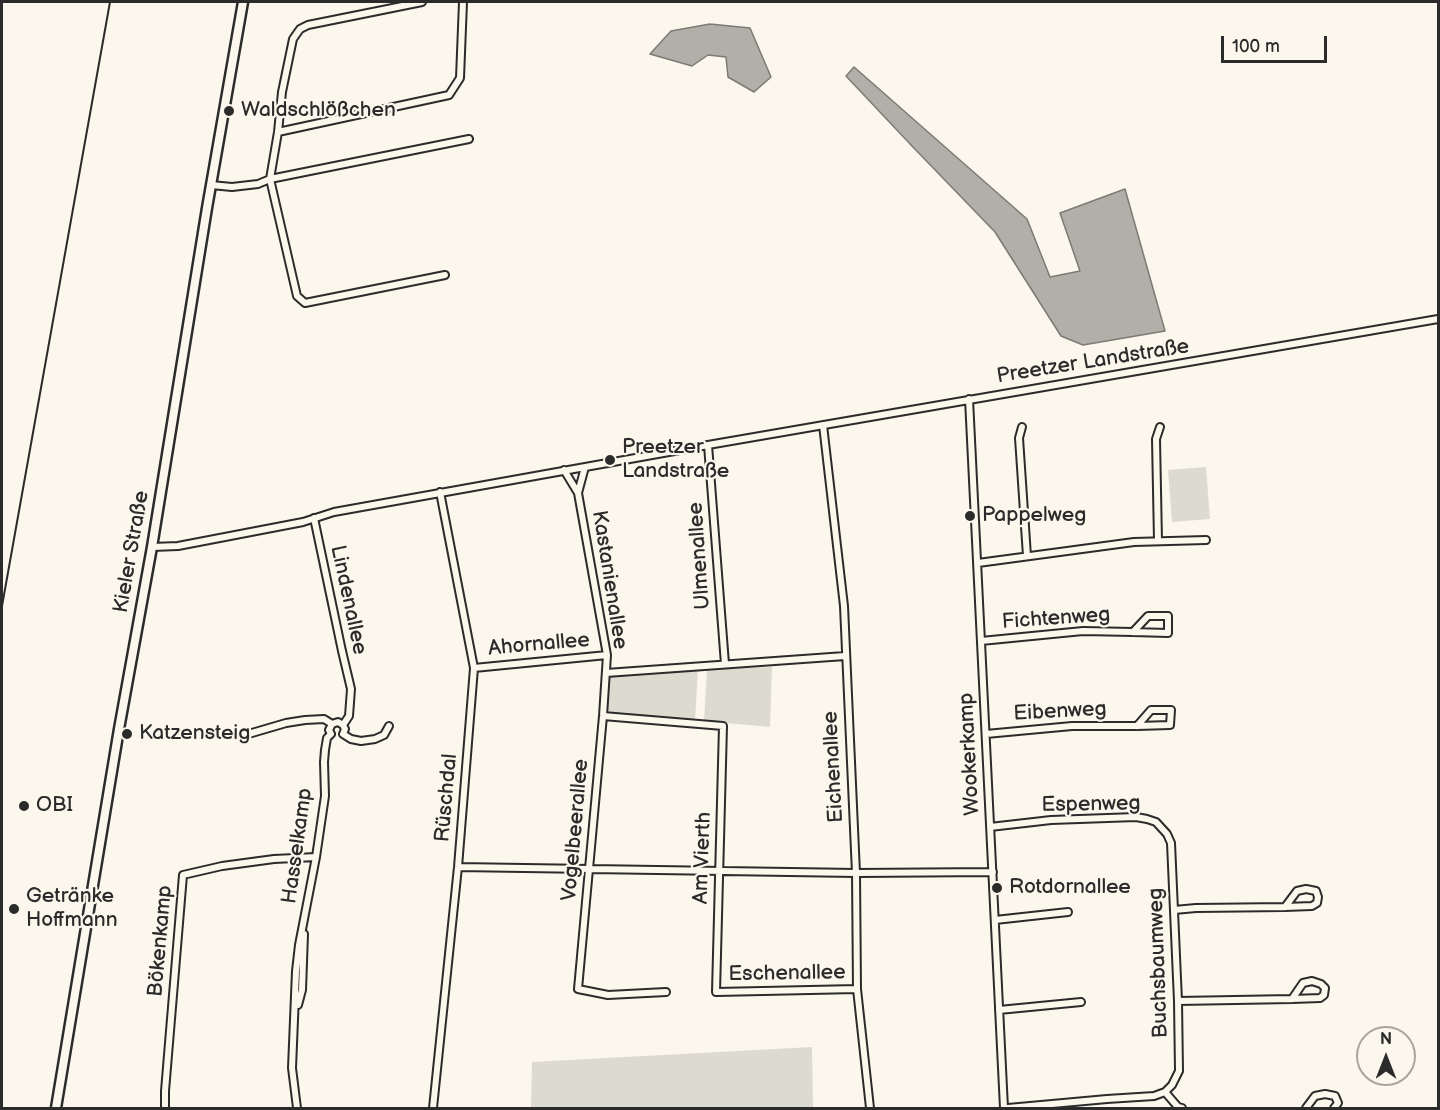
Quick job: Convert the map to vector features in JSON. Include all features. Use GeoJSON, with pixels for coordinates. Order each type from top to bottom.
{"type":"FeatureCollection","features":[{"type":"Feature","properties":{"kind":"main road","name":"Kieler Straße"},"geometry":{"type":"LineString","coordinates":[[56,1108],[243,2]]}},
{"type":"Feature","properties":{"kind":"street"},"geometry":{"type":"LineString","coordinates":[[422,2],[308,25],[300,29],[293,39],[286,70],[270,179],[297,296],[305,303],[446,275]]}},
{"type":"Feature","properties":{"kind":"street"},"geometry":{"type":"LineString","coordinates":[[278,132],[449,95],[460,78],[463,2]]}},
{"type":"Feature","properties":{"kind":"street"},"geometry":{"type":"LineString","coordinates":[[211,185],[232,187],[258,184],[270,179],[469,139]]}},
{"type":"Feature","properties":{"kind":"street","name":"Preetzer Landstraße"},"geometry":{"type":"LineString","coordinates":[[152,547],[178,546],[303,522],[334,512],[564,470],[1438,319]]}},
{"type":"Feature","properties":{"kind":"street","name":"Wookerkamp"},"geometry":{"type":"LineString","coordinates":[[969,399],[999,1010],[1006,1108]]}},
{"type":"Feature","properties":{"kind":"street","name":"Eichenallee"},"geometry":{"type":"LineString","coordinates":[[823,425],[844,606],[856,873],[857,989],[870,1108]]}},
{"type":"Feature","properties":{"kind":"street"},"geometry":{"type":"LineString","coordinates":[[1022,427],[1019,438],[1027,556]]}},
{"type":"Feature","properties":{"kind":"street"},"geometry":{"type":"LineString","coordinates":[[1158,541],[1156,439],[1160,427]]}},
{"type":"Feature","properties":{"kind":"street","name":"Ulmenallee"},"geometry":{"type":"LineString","coordinates":[[708,445],[725,664]]}},
{"type":"Feature","properties":{"kind":"street","name":"Kastanienallee"},"geometry":{"type":"LineString","coordinates":[[578,493],[585,467]]}},
{"type":"Feature","properties":{"kind":"street","name":"Kastanienallee"},"geometry":{"type":"LineString","coordinates":[[564,470],[578,493],[607,655],[606,673]]}},
{"type":"Feature","properties":{"kind":"street","name":"Rüschdal"},"geometry":{"type":"LineString","coordinates":[[434,1108],[458,867],[474,668],[440,492]]}},
{"type":"Feature","properties":{"kind":"street","name":"Lindenallee"},"geometry":{"type":"LineString","coordinates":[[314,518],[351,689],[350,716],[343,725]]}},
{"type":"Feature","properties":{"kind":"street"},"geometry":{"type":"LineString","coordinates":[[978,563],[1111,544],[1206,540]]}},
{"type":"Feature","properties":{"kind":"street","name":"Fichtenweg"},"geometry":{"type":"LineString","coordinates":[[981,641],[1083,631],[1168,633],[1168,616],[1148,616],[1133,632]]}},
{"type":"Feature","properties":{"kind":"street","name":"Ahornallee"},"geometry":{"type":"LineString","coordinates":[[474,668],[607,655]]}},
{"type":"Feature","properties":{"kind":"street"},"geometry":{"type":"LineString","coordinates":[[606,673],[845,656]]}},
{"type":"Feature","properties":{"kind":"street","name":"Vogelbeerallee"},"geometry":{"type":"LineString","coordinates":[[606,673],[578,989],[608,995],[666,993]]}},
{"type":"Feature","properties":{"kind":"street","name":"Eibenweg"},"geometry":{"type":"LineString","coordinates":[[986,734],[1072,726],[1137,726],[1170,725],[1171,710],[1151,710],[1137,726]]}},
{"type":"Feature","properties":{"kind":"street","name":"Am Vierth"},"geometry":{"type":"LineString","coordinates":[[603,716],[723,726],[716,992]]}},
{"type":"Feature","properties":{"kind":"street"},"geometry":{"type":"LineString","coordinates":[[232,734],[245,735],[305,720],[324,719],[332,724]]}},
{"type":"Feature","properties":{"kind":"street"},"geometry":{"type":"LineString","coordinates":[[338,722],[343,725],[345,729],[343,734],[337,737],[331,734],[329,730],[332,724],[338,722]]}},
{"type":"Feature","properties":{"kind":"street"},"geometry":{"type":"LineString","coordinates":[[343,734],[351,740],[375,739],[384,735],[389,726]]}},
{"type":"Feature","properties":{"kind":"street","name":"Hasselkamp"},"geometry":{"type":"LineString","coordinates":[[297,1108],[292,1068],[296,971],[325,796],[325,750],[327,738],[331,734]]}},
{"type":"Feature","properties":{"kind":"street","name":"Espenweg"},"geometry":{"type":"LineString","coordinates":[[990,827],[1051,820],[1148,819],[1156,822],[1167,834],[1171,843],[1171,854]]}},
{"type":"Feature","properties":{"kind":"street","name":"Buchsbaumweg"},"geometry":{"type":"LineString","coordinates":[[1165,1092],[1172,1085],[1179,1071],[1171,854]]}},
{"type":"Feature","properties":{"kind":"street","name":"Bökenkamp"},"geometry":{"type":"LineString","coordinates":[[165,1108],[183,876],[232,865],[274,859],[316,857]]}},
{"type":"Feature","properties":{"kind":"street"},"geometry":{"type":"LineString","coordinates":[[458,867],[856,873],[993,872]]}},
{"type":"Feature","properties":{"kind":"street"},"geometry":{"type":"LineString","coordinates":[[1174,910],[1196,908],[1285,907],[1312,906],[1317,903],[1316,891],[1306,889],[1297,891],[1285,907]]}},
{"type":"Feature","properties":{"kind":"street"},"geometry":{"type":"LineString","coordinates":[[995,920],[1068,912]]}},
{"type":"Feature","properties":{"kind":"street"},"geometry":{"type":"LineString","coordinates":[[1178,1001],[1292,999],[1320,998],[1324,995],[1325,988],[1312,981],[1303,983],[1292,999]]}},
{"type":"Feature","properties":{"kind":"street","name":"Eschenallee"},"geometry":{"type":"LineString","coordinates":[[716,992],[857,989]]}},
{"type":"Feature","properties":{"kind":"street"},"geometry":{"type":"LineString","coordinates":[[999,1010],[1081,1002]]}},
{"type":"Feature","properties":{"kind":"street"},"geometry":{"type":"LineString","coordinates":[[1006,1108],[1154,1096],[1165,1092],[1178,1107],[1182,1108]]}},
{"type":"Feature","properties":{"kind":"street"},"geometry":{"type":"LineString","coordinates":[[1306,1108],[1315,1096],[1325,1094],[1335,1096],[1338,1103],[1334,1108]]}},
{"type":"Feature","properties":{"kind":"shaded area"},"geometry":{"type":"Polygon","coordinates":[[[710,24],[750,28],[771,77],[754,92],[728,77],[726,57],[708,55],[692,66],[650,54],[671,31],[710,24]]]}},
{"type":"Feature","properties":{"kind":"shaded area"},"geometry":{"type":"Polygon","coordinates":[[[854,67],[1027,219],[1050,277],[1080,271],[1060,213],[1125,189],[1165,331],[1083,345],[1061,336],[995,232],[846,76],[854,67]]]}},
{"type":"Feature","properties":{"kind":"shaded area"},"geometry":{"type":"Polygon","coordinates":[[[1206,467],[1210,519],[1172,522],[1168,470],[1206,467]]]}},
{"type":"Feature","properties":{"kind":"shaded area"},"geometry":{"type":"Polygon","coordinates":[[[772,667],[770,727],[704,721],[707,670],[772,667]]]}},
{"type":"Feature","properties":{"kind":"shaded area"},"geometry":{"type":"Polygon","coordinates":[[[698,670],[695,720],[607,712],[609,676],[698,670]]]}},
{"type":"Feature","properties":{"kind":"shaded area"},"geometry":{"type":"Polygon","coordinates":[[[812,1047],[813,1108],[531,1108],[532,1062],[812,1047]]]}},
{"type":"Feature","properties":{"kind":"railway"},"geometry":{"type":"LineString","coordinates":[[2,606],[110,2]]}},
{"type":"Feature","properties":{"kind":"place","name":"Waldschlößchen"},"geometry":{"type":"Point","coordinates":[229,111]}},
{"type":"Feature","properties":{"kind":"place","name":"Preetzer Landstraße"},"geometry":{"type":"Point","coordinates":[610,460]}},
{"type":"Feature","properties":{"kind":"place","name":"Pappelweg"},"geometry":{"type":"Point","coordinates":[970,516]}},
{"type":"Feature","properties":{"kind":"place","name":"Katzensteig"},"geometry":{"type":"Point","coordinates":[127,734]}},
{"type":"Feature","properties":{"kind":"place","name":"OBI"},"geometry":{"type":"Point","coordinates":[24,806]}},
{"type":"Feature","properties":{"kind":"place","name":"Rotdornallee"},"geometry":{"type":"Point","coordinates":[997,888]}},
{"type":"Feature","properties":{"kind":"place","name":"Getränke Hoffmann"},"geometry":{"type":"Point","coordinates":[14,909]}}]}
